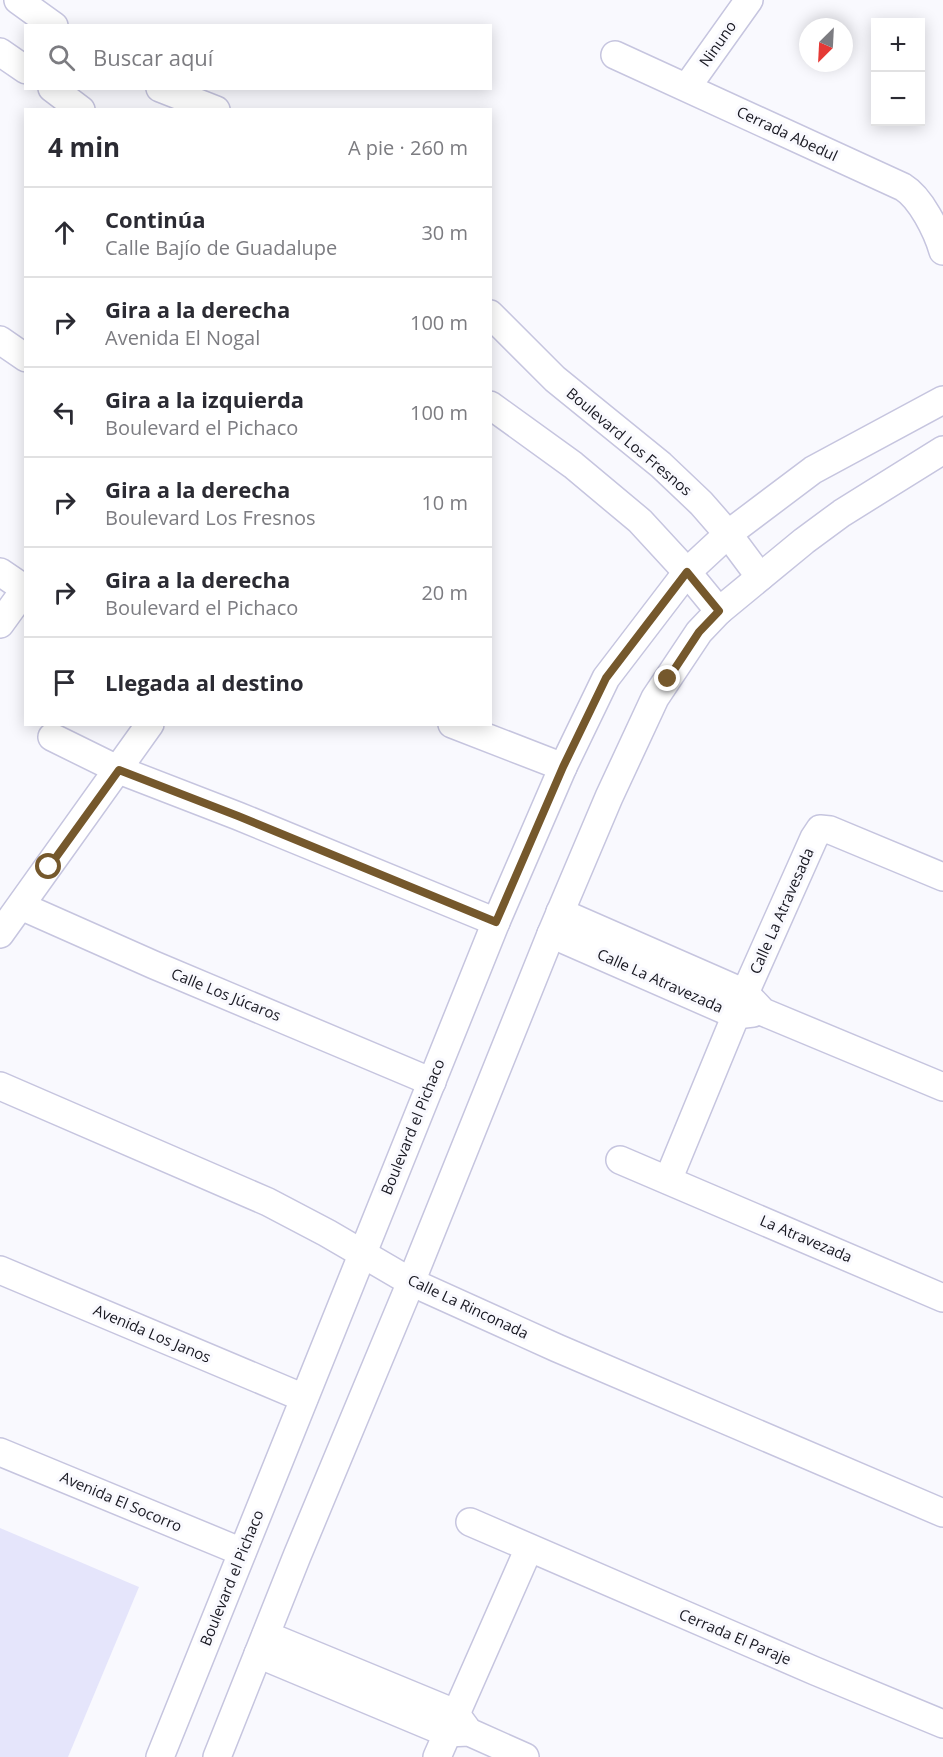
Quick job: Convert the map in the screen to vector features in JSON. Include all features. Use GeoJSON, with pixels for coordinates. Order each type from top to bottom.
{"type":"FeatureCollection","features":[{"type":"Feature","properties":{"kind":"street"},"geometry":{"type":"LineString","coordinates":[[18,0],[51,24]]}},
{"type":"Feature","properties":{"kind":"street","name":"Ninuno"},"geometry":{"type":"LineString","coordinates":[[687,87],[749,0]]}},
{"type":"Feature","properties":{"kind":"street"},"geometry":{"type":"LineString","coordinates":[[0,52],[24,69]]}},
{"type":"Feature","properties":{"kind":"street","name":"Cerrada Abedul"},"geometry":{"type":"LineString","coordinates":[[615,55],[903,187],[912,193],[942,241]]}},
{"type":"Feature","properties":{"kind":"street"},"geometry":{"type":"LineString","coordinates":[[55,90],[78,108]]}},
{"type":"Feature","properties":{"kind":"street"},"geometry":{"type":"LineString","coordinates":[[165,90],[211,108]]}},
{"type":"Feature","properties":{"kind":"street","name":"Boulevard Los Fresnos"},"geometry":{"type":"LineString","coordinates":[[492,316],[555,379],[661,465],[701,503],[760,577]]}},
{"type":"Feature","properties":{"kind":"street"},"geometry":{"type":"LineString","coordinates":[[0,340],[24,357]]}},
{"type":"Feature","properties":{"kind":"street","name":"Boulevard el Pichaco"},"geometry":{"type":"LineString","coordinates":[[160,1757],[496,922],[563,767],[606,678],[687,572],[728,534],[813,470],[943,400]]}},
{"type":"Feature","properties":{"kind":"street"},"geometry":{"type":"LineString","coordinates":[[492,406],[573,465],[640,521],[719,611]]}},
{"type":"Feature","properties":{"kind":"street"},"geometry":{"type":"LineString","coordinates":[[217,1757],[333,1466],[411,1282],[556,923],[609,797],[656,699],[699,632],[719,611],[842,513],[943,450]]}},
{"type":"Feature","properties":{"kind":"street"},"geometry":{"type":"LineString","coordinates":[[0,572],[24,588]]}},
{"type":"Feature","properties":{"kind":"street"},"geometry":{"type":"LineString","coordinates":[[0,624],[24,590]]}},
{"type":"Feature","properties":{"kind":"street"},"geometry":{"type":"LineString","coordinates":[[0,934],[149,726]]}},
{"type":"Feature","properties":{"kind":"street"},"geometry":{"type":"LineString","coordinates":[[457,726],[563,767]]}},
{"type":"Feature","properties":{"kind":"street"},"geometry":{"type":"LineString","coordinates":[[52,737],[119,770],[238,816],[496,922]]}},
{"type":"Feature","properties":{"kind":"street","name":"Calle La Atravesada"},"geometry":{"type":"LineString","coordinates":[[748,1007],[814,838],[820,829],[830,830],[943,877]]}},
{"type":"Feature","properties":{"kind":"street","name":"Calle Los Júcaros"},"geometry":{"type":"LineString","coordinates":[[21,906],[154,965],[432,1082]]}},
{"type":"Feature","properties":{"kind":"street","name":"Calle La Atravezada"},"geometry":{"type":"LineString","coordinates":[[556,923],[748,1007],[668,1180]]}},
{"type":"Feature","properties":{"kind":"street"},"geometry":{"type":"LineString","coordinates":[[748,1007],[943,1087]]}},
{"type":"Feature","properties":{"kind":"street","name":"Calle La Rinconada"},"geometry":{"type":"LineString","coordinates":[[0,1086],[268,1202],[411,1282],[557,1348],[943,1513]]}},
{"type":"Feature","properties":{"kind":"street"},"geometry":{"type":"LineString","coordinates":[[620,1160],[668,1180]]}},
{"type":"Feature","properties":{"kind":"street","name":"La Atravezada"},"geometry":{"type":"LineString","coordinates":[[668,1180],[943,1298]]}},
{"type":"Feature","properties":{"kind":"street","name":"Avenida Los Janos"},"geometry":{"type":"LineString","coordinates":[[0,1270],[304,1398]]}},
{"type":"Feature","properties":{"kind":"street","name":"Avenida El Socorro"},"geometry":{"type":"LineString","coordinates":[[0,1452],[242,1552]]}},
{"type":"Feature","properties":{"kind":"street","name":"Cerrada El Paraje"},"geometry":{"type":"LineString","coordinates":[[470,1522],[826,1676],[943,1724]]}},
{"type":"Feature","properties":{"kind":"street"},"geometry":{"type":"LineString","coordinates":[[452,1734],[529,1548]]}},
{"type":"Feature","properties":{"kind":"street"},"geometry":{"type":"LineString","coordinates":[[262,1644],[452,1734],[525,1757]]}},
{"type":"Feature","properties":{"kind":"shaded area"},"geometry":{"type":"Polygon","coordinates":[[[0,1528],[139,1587],[68,1757],[0,1757],[0,1528]]]}},
{"type":"Feature","properties":{"kind":"route"},"geometry":{"type":"LineString","coordinates":[[49,867],[119,770],[238,816],[496,922],[563,767],[606,678],[687,572],[719,611],[699,632],[668,679]]}}]}
